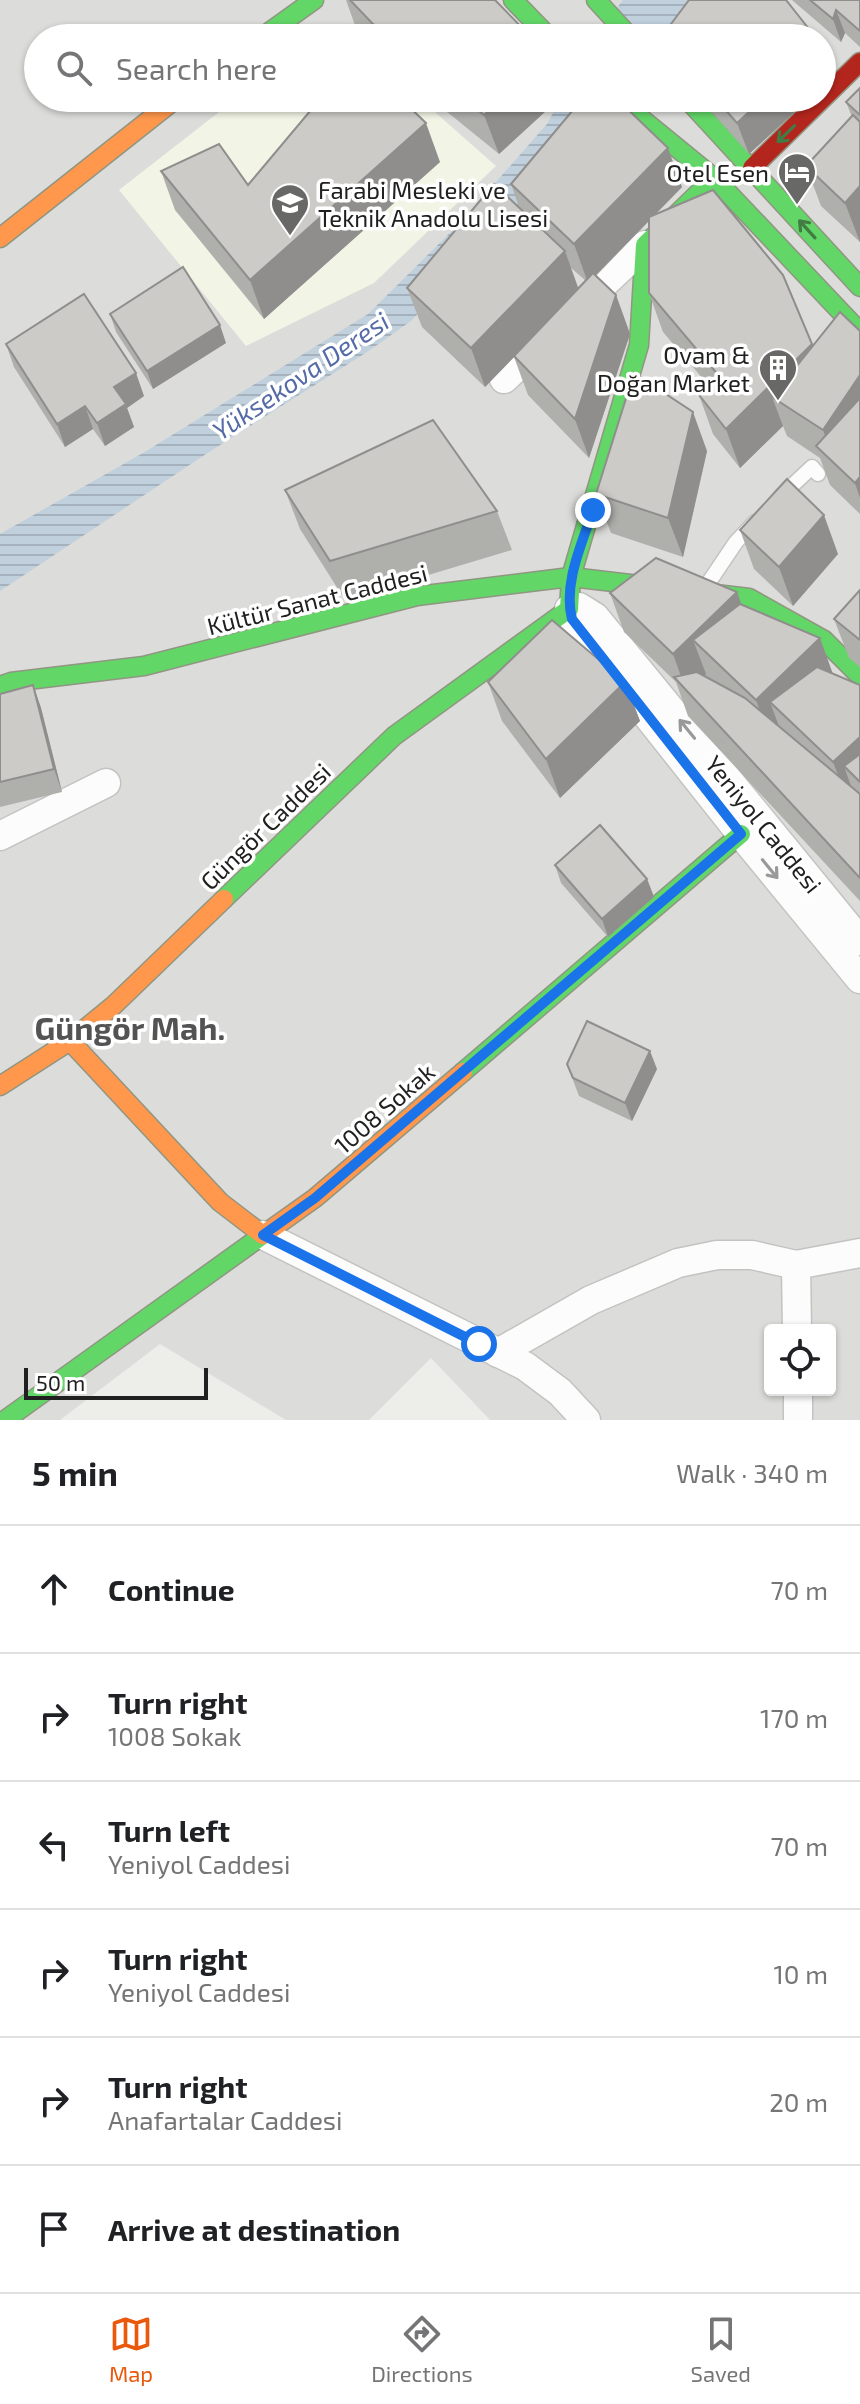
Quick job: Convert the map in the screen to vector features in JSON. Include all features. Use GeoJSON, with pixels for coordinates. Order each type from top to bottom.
{"type":"FeatureCollection","features":[{"type":"Feature","properties":{"kind":"street"},"geometry":{"type":"LineString","coordinates":[[281,24],[314,0]]}},
{"type":"Feature","properties":{"kind":"street"},"geometry":{"type":"LineString","coordinates":[[513,0],[536,24]]}},
{"type":"Feature","properties":{"kind":"street"},"geometry":{"type":"LineString","coordinates":[[596,0],[618,24]]}},
{"type":"Feature","properties":{"kind":"street"},"geometry":{"type":"LineString","coordinates":[[836,86],[860,62]]}},
{"type":"Feature","properties":{"kind":"street"},"geometry":{"type":"LineString","coordinates":[[0,238],[159,112]]}},
{"type":"Feature","properties":{"kind":"street"},"geometry":{"type":"LineString","coordinates":[[632,112],[714,178],[860,332]]}},
{"type":"Feature","properties":{"kind":"street"},"geometry":{"type":"LineString","coordinates":[[699,112],[860,287]]}},
{"type":"Feature","properties":{"kind":"street"},"geometry":{"type":"LineString","coordinates":[[752,168],[809,112]]}},
{"type":"Feature","properties":{"kind":"street"},"geometry":{"type":"LineString","coordinates":[[504,379],[714,178]]}},
{"type":"Feature","properties":{"kind":"street"},"geometry":{"type":"LineString","coordinates":[[569,609],[571,577],[639,345],[645,245]]}},
{"type":"Feature","properties":{"kind":"street","name":"Kültür Sanat Caddesi"},"geometry":{"type":"LineString","coordinates":[[4,678],[144,666],[417,596],[571,577],[749,598],[833,631],[860,676]]}},
{"type":"Feature","properties":{"kind":"street","name":"Yeniyol Caddesi"},"geometry":{"type":"LineString","coordinates":[[860,941],[595,617],[579,607],[569,609],[581,632],[860,979]]}},
{"type":"Feature","properties":{"kind":"street","name":"Güngör Caddesi"},"geometry":{"type":"LineString","coordinates":[[0,1086],[70,1041],[113,1006],[394,736],[569,609]]}},
{"type":"Feature","properties":{"kind":"street"},"geometry":{"type":"LineString","coordinates":[[0,836],[106,783]]}},
{"type":"Feature","properties":{"kind":"street","name":"1008 Sokak"},"geometry":{"type":"LineString","coordinates":[[5,1420],[315,1198],[741,834]]}},
{"type":"Feature","properties":{"kind":"street"},"geometry":{"type":"LineString","coordinates":[[70,1041],[220,1202],[263,1235],[525,1366],[560,1392],[586,1420]]}},
{"type":"Feature","properties":{"kind":"street"},"geometry":{"type":"LineString","coordinates":[[498,1353],[591,1300],[678,1263],[717,1255],[752,1255],[796,1265],[860,1253]]}},
{"type":"Feature","properties":{"kind":"street"},"geometry":{"type":"LineString","coordinates":[[796,1265],[797,1324]]}},
{"type":"Feature","properties":{"kind":"street"},"geometry":{"type":"LineString","coordinates":[[798,1396],[798,1420]]}},
{"type":"Feature","properties":{"kind":"lane"},"geometry":{"type":"LineString","coordinates":[[703,592],[736,542],[768,509],[812,467],[818,474]]}},
{"type":"Feature","properties":{"kind":"shaded area"},"geometry":{"type":"Polygon","coordinates":[[[0,0],[860,0],[860,1420],[490,1420],[431,1358],[369,1420],[286,1420],[160,1344],[60,1420],[0,1420],[0,0]]]}},
{"type":"Feature","properties":{"kind":"shaded area","name":"Farabi Mesleki ve Teknik Anadolu Lisesi"},"geometry":{"type":"Polygon","coordinates":[[[219,112],[435,112],[496,166],[374,283],[246,346],[119,190],[219,112]]]}},
{"type":"Feature","properties":{"kind":"water"},"geometry":{"type":"Polygon","coordinates":[[[623,0],[689,0],[673,24],[605,24],[623,0]]]}},
{"type":"Feature","properties":{"kind":"water","name":"Yüksekova Deresi"},"geometry":{"type":"Polygon","coordinates":[[[553,112],[600,112],[506,222],[411,321],[0,591],[0,534],[143,453],[368,314],[460,223],[547,124],[553,112]]]}},
{"type":"Feature","properties":{"kind":"building"},"geometry":{"type":"Polygon","coordinates":[[[350,0],[495,0],[518,24],[373,24],[350,0]]]}},
{"type":"Feature","properties":{"kind":"building"},"geometry":{"type":"Polygon","coordinates":[[[689,0],[786,0],[805,24],[671,24],[689,0]]]}},
{"type":"Feature","properties":{"kind":"building"},"geometry":{"type":"Polygon","coordinates":[[[810,0],[860,0],[860,31],[836,10],[833,19],[810,0]]]}},
{"type":"Feature","properties":{"kind":"building"},"geometry":{"type":"Polygon","coordinates":[[[860,88],[860,115],[846,102],[860,88]]]}},
{"type":"Feature","properties":{"kind":"building"},"geometry":{"type":"Polygon","coordinates":[[[309,112],[415,112],[426,123],[250,280],[161,171],[219,144],[248,185],[309,112]]]}},
{"type":"Feature","properties":{"kind":"building"},"geometry":{"type":"Polygon","coordinates":[[[571,112],[631,112],[668,148],[574,244],[511,184],[571,112]]]}},
{"type":"Feature","properties":{"kind":"building"},"geometry":{"type":"Polygon","coordinates":[[[727,112],[749,112],[737,123],[727,112]]]}},
{"type":"Feature","properties":{"kind":"building"},"geometry":{"type":"Polygon","coordinates":[[[853,115],[860,122],[860,186],[845,203],[806,166],[853,115]]]}},
{"type":"Feature","properties":{"kind":"building"},"geometry":{"type":"Polygon","coordinates":[[[494,184],[565,251],[471,348],[407,288],[494,184]]]}},
{"type":"Feature","properties":{"kind":"building"},"geometry":{"type":"Polygon","coordinates":[[[713,190],[783,275],[812,344],[726,429],[699,395],[720,377],[649,293],[649,217],[713,190]]]}},
{"type":"Feature","properties":{"kind":"building"},"geometry":{"type":"Polygon","coordinates":[[[183,267],[220,325],[147,371],[110,314],[183,267]]]}},
{"type":"Feature","properties":{"kind":"building"},"geometry":{"type":"Polygon","coordinates":[[[593,273],[616,295],[575,419],[514,356],[593,273]]]}},
{"type":"Feature","properties":{"kind":"building"},"geometry":{"type":"Polygon","coordinates":[[[84,294],[136,373],[114,387],[126,404],[97,423],[85,406],[57,424],[6,344],[84,294]]]}},
{"type":"Feature","properties":{"kind":"building"},"geometry":{"type":"Polygon","coordinates":[[[840,312],[860,331],[860,375],[823,430],[772,397],[840,312]]]}},
{"type":"Feature","properties":{"kind":"building"},"geometry":{"type":"Polygon","coordinates":[[[634,373],[693,412],[668,518],[596,494],[634,373]]]}},
{"type":"Feature","properties":{"kind":"building"},"geometry":{"type":"Polygon","coordinates":[[[860,398],[860,477],[855,483],[816,446],[860,398]]]}},
{"type":"Feature","properties":{"kind":"building"},"geometry":{"type":"Polygon","coordinates":[[[433,420],[497,511],[330,561],[285,490],[433,420]]]}},
{"type":"Feature","properties":{"kind":"building"},"geometry":{"type":"Polygon","coordinates":[[[787,479],[824,515],[779,567],[740,530],[787,479]]]}},
{"type":"Feature","properties":{"kind":"building"},"geometry":{"type":"Polygon","coordinates":[[[656,558],[737,592],[673,654],[610,593],[656,558]]]}},
{"type":"Feature","properties":{"kind":"building"},"geometry":{"type":"Polygon","coordinates":[[[860,590],[860,640],[834,619],[860,590]]]}},
{"type":"Feature","properties":{"kind":"building"},"geometry":{"type":"Polygon","coordinates":[[[740,604],[820,638],[756,700],[693,640],[740,604]]]}},
{"type":"Feature","properties":{"kind":"building"},"geometry":{"type":"Polygon","coordinates":[[[552,620],[625,682],[546,759],[488,682],[552,620]]]}},
{"type":"Feature","properties":{"kind":"building"},"geometry":{"type":"Polygon","coordinates":[[[817,667],[860,685],[860,737],[833,762],[770,702],[817,667]]]}},
{"type":"Feature","properties":{"kind":"building"},"geometry":{"type":"Polygon","coordinates":[[[697,672],[745,698],[860,794],[860,878],[674,677],[697,672]]]}},
{"type":"Feature","properties":{"kind":"building"},"geometry":{"type":"Polygon","coordinates":[[[33,685],[54,769],[0,782],[0,694],[33,685]]]}},
{"type":"Feature","properties":{"kind":"building"},"geometry":{"type":"Polygon","coordinates":[[[860,754],[860,782],[844,766],[860,754]]]}},
{"type":"Feature","properties":{"kind":"building"},"geometry":{"type":"Polygon","coordinates":[[[600,825],[647,879],[602,919],[555,865],[600,825]]]}},
{"type":"Feature","properties":{"kind":"building"},"geometry":{"type":"Polygon","coordinates":[[[587,1021],[650,1051],[625,1103],[573,1078],[567,1064],[587,1021]]]}},
{"type":"Feature","properties":{"kind":"traffic: fast"},"geometry":{"type":"LineString","coordinates":[[281,24],[314,0]]}},
{"type":"Feature","properties":{"kind":"traffic: fast"},"geometry":{"type":"LineString","coordinates":[[513,0],[536,24]]}},
{"type":"Feature","properties":{"kind":"traffic: fast"},"geometry":{"type":"LineString","coordinates":[[596,0],[618,24]]}},
{"type":"Feature","properties":{"kind":"traffic: fast"},"geometry":{"type":"LineString","coordinates":[[633,112],[714,178],[860,332]]}},
{"type":"Feature","properties":{"kind":"traffic: fast"},"geometry":{"type":"LineString","coordinates":[[699,112],[860,287]]}},
{"type":"Feature","properties":{"kind":"traffic: fast"},"geometry":{"type":"LineString","coordinates":[[224,899],[394,736],[569,609],[571,577],[639,345],[645,245],[714,178]]}},
{"type":"Feature","properties":{"kind":"traffic: fast"},"geometry":{"type":"LineString","coordinates":[[0,686],[11,682],[144,666],[417,596],[571,577],[749,598],[824,640],[860,676]]}},
{"type":"Feature","properties":{"kind":"traffic: fast"},"geometry":{"type":"LineString","coordinates":[[463,1072],[741,834]]}},
{"type":"Feature","properties":{"kind":"traffic: fast"},"geometry":{"type":"LineString","coordinates":[[5,1420],[263,1235]]}},
{"type":"Feature","properties":{"kind":"traffic: slow"},"geometry":{"type":"LineString","coordinates":[[0,238],[159,112]]}},
{"type":"Feature","properties":{"kind":"traffic: slow"},"geometry":{"type":"LineString","coordinates":[[0,1086],[70,1041],[113,1006],[224,899]]}},
{"type":"Feature","properties":{"kind":"traffic: slow"},"geometry":{"type":"LineString","coordinates":[[70,1041],[220,1202],[263,1235],[315,1198],[463,1072]]}},
{"type":"Feature","properties":{"kind":"traffic: jam"},"geometry":{"type":"LineString","coordinates":[[836,86],[860,62]]}},
{"type":"Feature","properties":{"kind":"traffic: jam"},"geometry":{"type":"LineString","coordinates":[[752,168],[809,112]]}},
{"type":"Feature","properties":{"kind":"place","name":"Otel Esen"},"geometry":{"type":"Point","coordinates":[797,206]}},
{"type":"Feature","properties":{"kind":"place","name":"Farabi Mesleki ve Teknik Anadolu Lisesi"},"geometry":{"type":"Point","coordinates":[290,237]}},
{"type":"Feature","properties":{"kind":"place","name":"Ovam & Doğan Market"},"geometry":{"type":"Point","coordinates":[778,402]}},
{"type":"Feature","properties":{"kind":"district","name":"Güngör Mah."},"geometry":{"type":"Point","coordinates":[130,1027]}},
{"type":"Feature","properties":{"kind":"route"},"geometry":{"type":"LineString","coordinates":[[479,1344],[263,1235],[315,1198],[741,834],[572,619],[569,609],[571,577],[593,510]]}}]}
